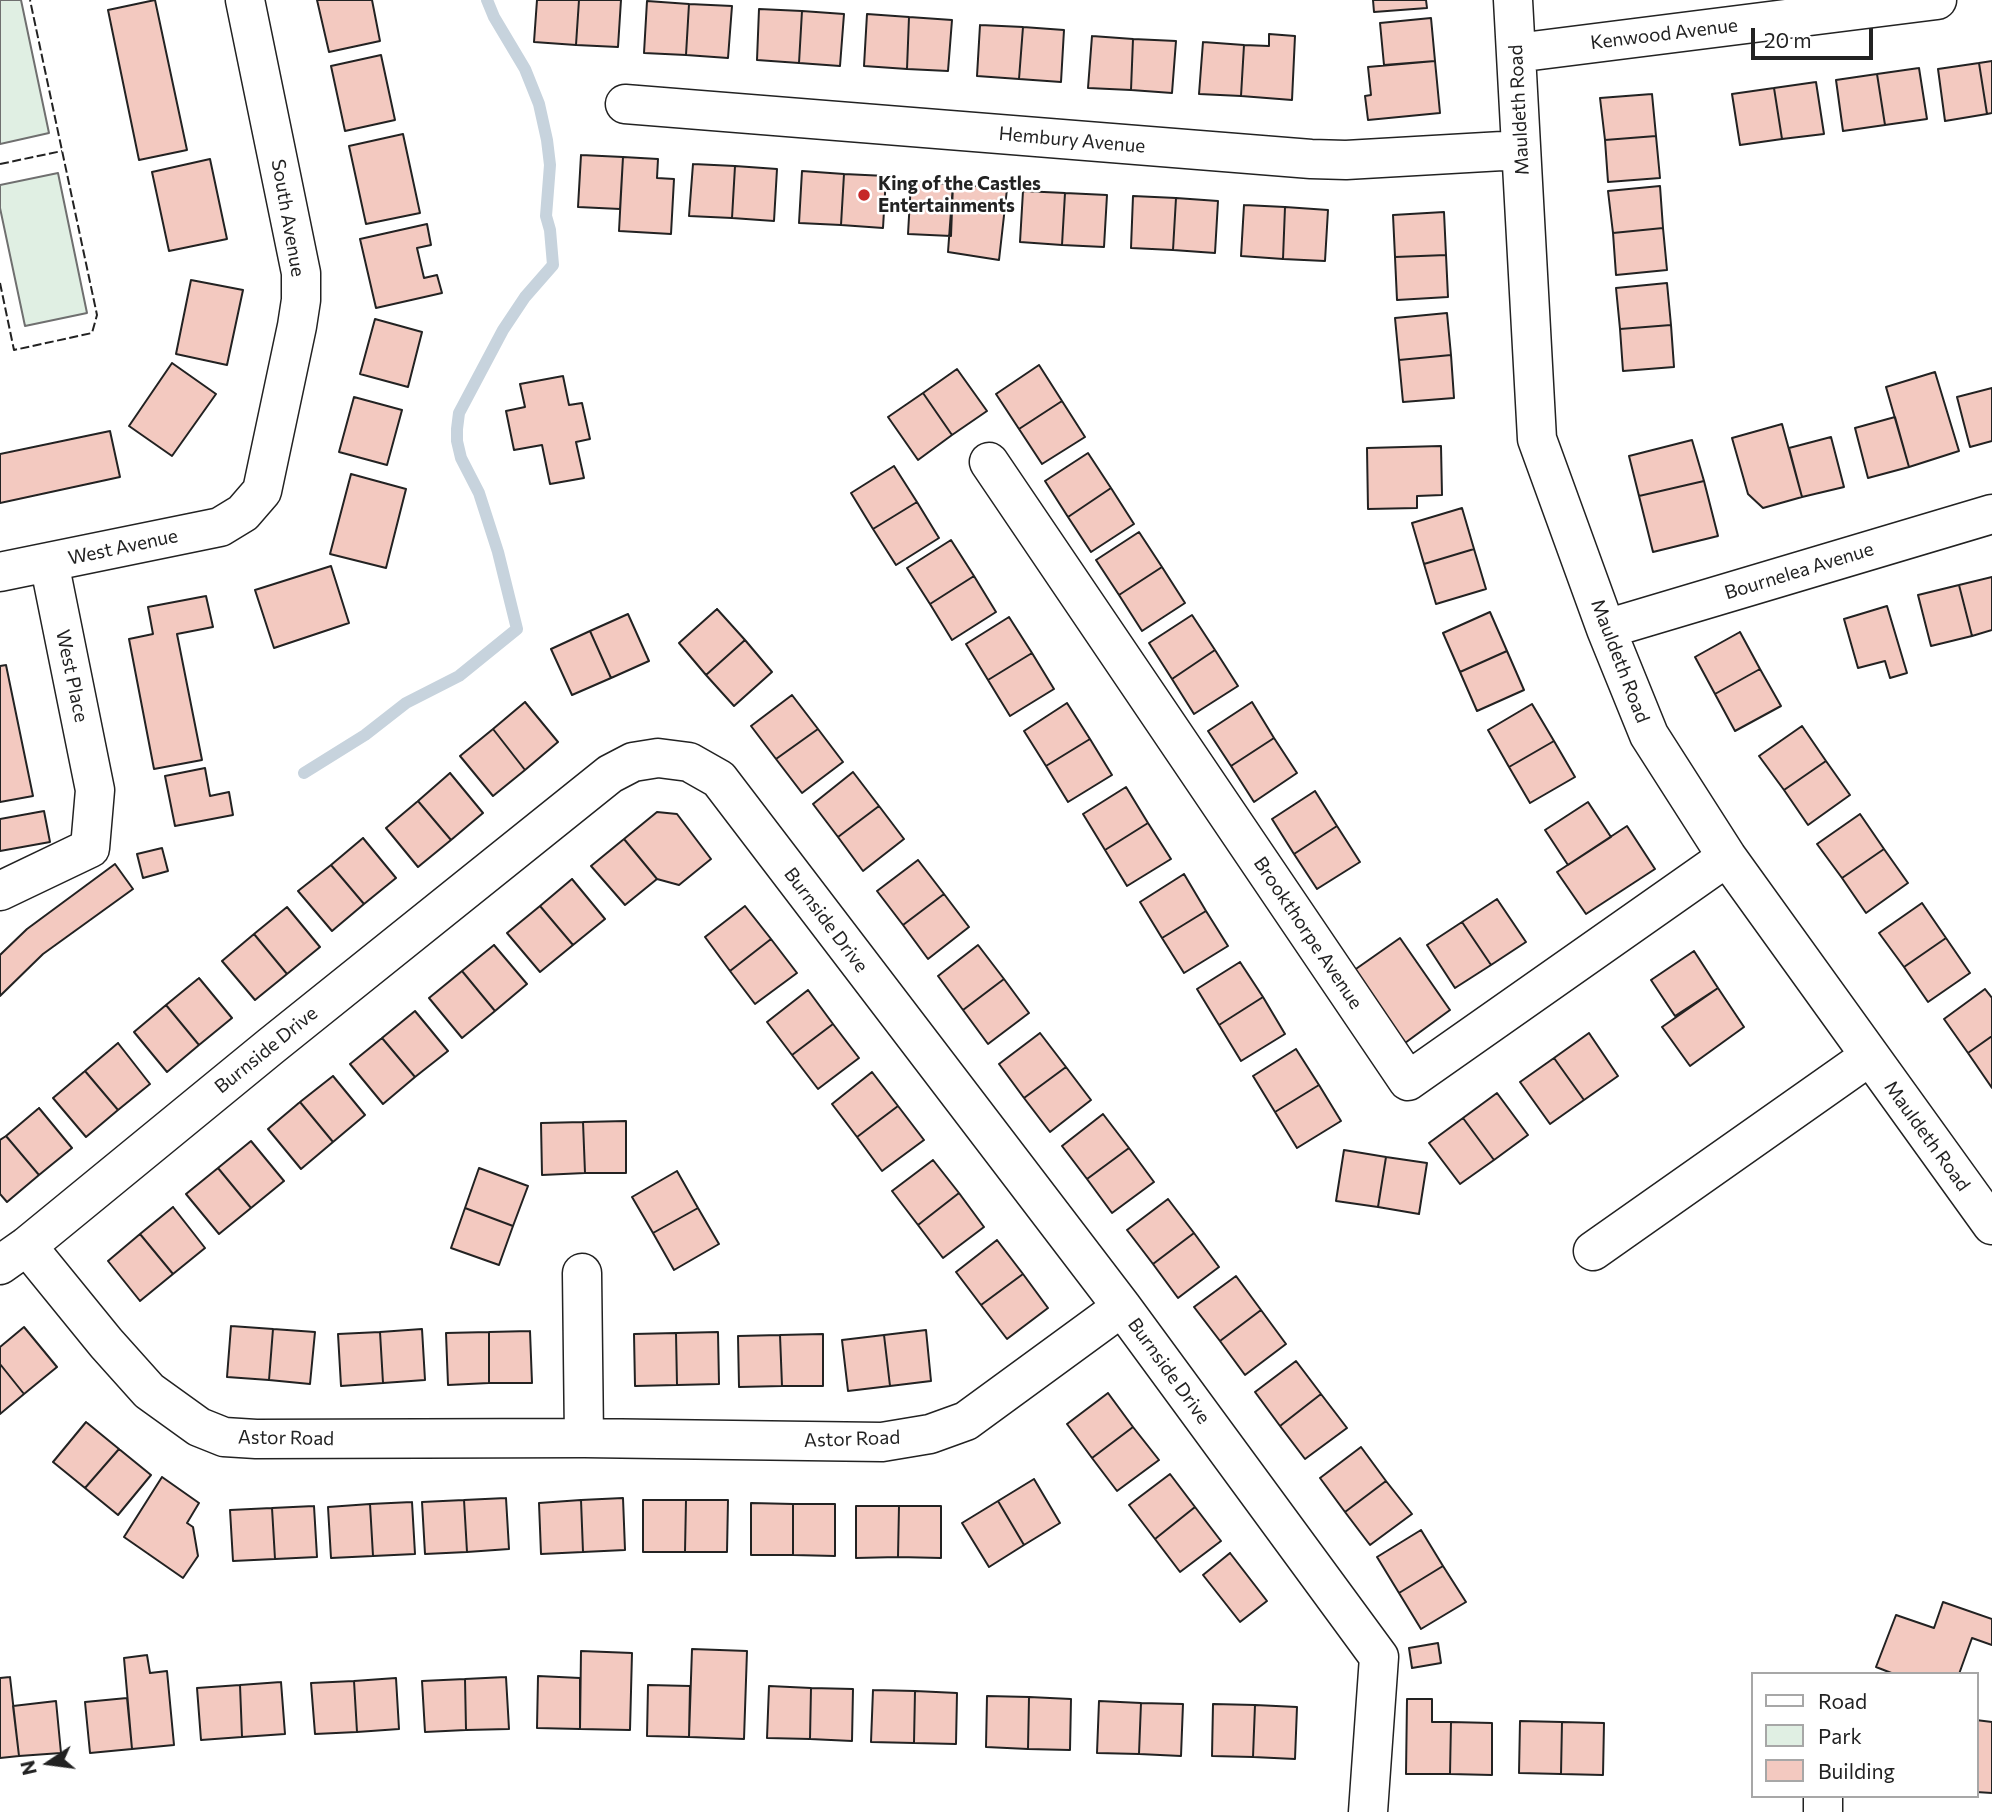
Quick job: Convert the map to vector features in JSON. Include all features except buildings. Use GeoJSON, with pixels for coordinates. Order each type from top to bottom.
{"type":"FeatureCollection","features":[{"type":"Feature","properties":{"kind":"street","name":"South Avenue"},"geometry":{"type":"LineString","coordinates":[[243,513],[262,491],[301,300],[301,273],[245,0]]}},
{"type":"Feature","properties":{"kind":"street","name":"Mauldeth Road"},"geometry":{"type":"LineString","coordinates":[[1513,0],[1537,439],[1606,629],[1649,734],[1727,857],[1992,1225]]}},
{"type":"Feature","properties":{"kind":"street","name":"Kenwood Avenue"},"geometry":{"type":"LineString","coordinates":[[1516,53],[1937,0]]}},
{"type":"Feature","properties":{"kind":"street","name":"Hembury Avenue"},"geometry":{"type":"LineString","coordinates":[[625,104],[1311,159],[1346,160],[1520,150]]}},
{"type":"Feature","properties":{"kind":"street","name":"Brookthorpe Avenue"},"geometry":{"type":"LineString","coordinates":[[989,462],[1408,1081],[1727,857]]}},
{"type":"Feature","properties":{"kind":"street","name":"West Avenue"},"geometry":{"type":"LineString","coordinates":[[0,572],[220,527],[243,513]]}},
{"type":"Feature","properties":{"kind":"street","name":"Bournelea Avenue"},"geometry":{"type":"LineString","coordinates":[[1606,629],[1992,514]]}},
{"type":"Feature","properties":{"kind":"street","name":"West Place"},"geometry":{"type":"LineString","coordinates":[[0,891],[90,848],[95,790],[49,562]]}},
{"type":"Feature","properties":{"kind":"street","name":"Burnside Drive"},"geometry":{"type":"LineString","coordinates":[[14,1255],[610,774],[633,762],[658,758],[689,762],[719,779],[1122,1307],[1379,1657],[1368,1812]]}},
{"type":"Feature","properties":{"kind":"street"},"geometry":{"type":"LineString","coordinates":[[1593,1251],[1870,1056]]}},
{"type":"Feature","properties":{"kind":"street","name":"Astor Road"},"geometry":{"type":"LineString","coordinates":[[14,1255],[106,1343],[149,1391],[199,1427],[224,1437],[256,1439],[584,1438],[882,1442],[930,1434],[966,1421],[1122,1307]]}},
{"type":"Feature","properties":{"kind":"street"},"geometry":{"type":"LineString","coordinates":[[582,1273],[584,1438]]}},
{"type":"Feature","properties":{"kind":"green space"},"geometry":{"type":"Polygon","coordinates":[[[0,0],[21,0],[49,133],[0,144],[0,0]]]}},
{"type":"Feature","properties":{"kind":"green space"},"geometry":{"type":"Polygon","coordinates":[[[58,173],[87,313],[25,326],[0,208],[0,185],[58,173]]]}},
{"type":"Feature","properties":{"kind":"waterway"},"geometry":{"type":"LineString","coordinates":[[304,773],[365,735],[406,703],[459,676],[517,629],[498,552],[479,493],[461,458],[457,429],[459,413],[503,330],[525,297],[553,265],[546,216],[550,165],[539,104],[525,69],[487,0]]}},
{"type":"Feature","properties":{"kind":"fence"},"geometry":{"type":"LineString","coordinates":[[0,283],[14,350],[92,333],[97,315],[30,0]]}},
{"type":"Feature","properties":{"kind":"fence"},"geometry":{"type":"LineString","coordinates":[[0,164],[62,151]]}},
{"type":"Feature","properties":{"kind":"place","name":"King of the Castles Entertainments"},"geometry":{"type":"Point","coordinates":[864,195]}}]}
